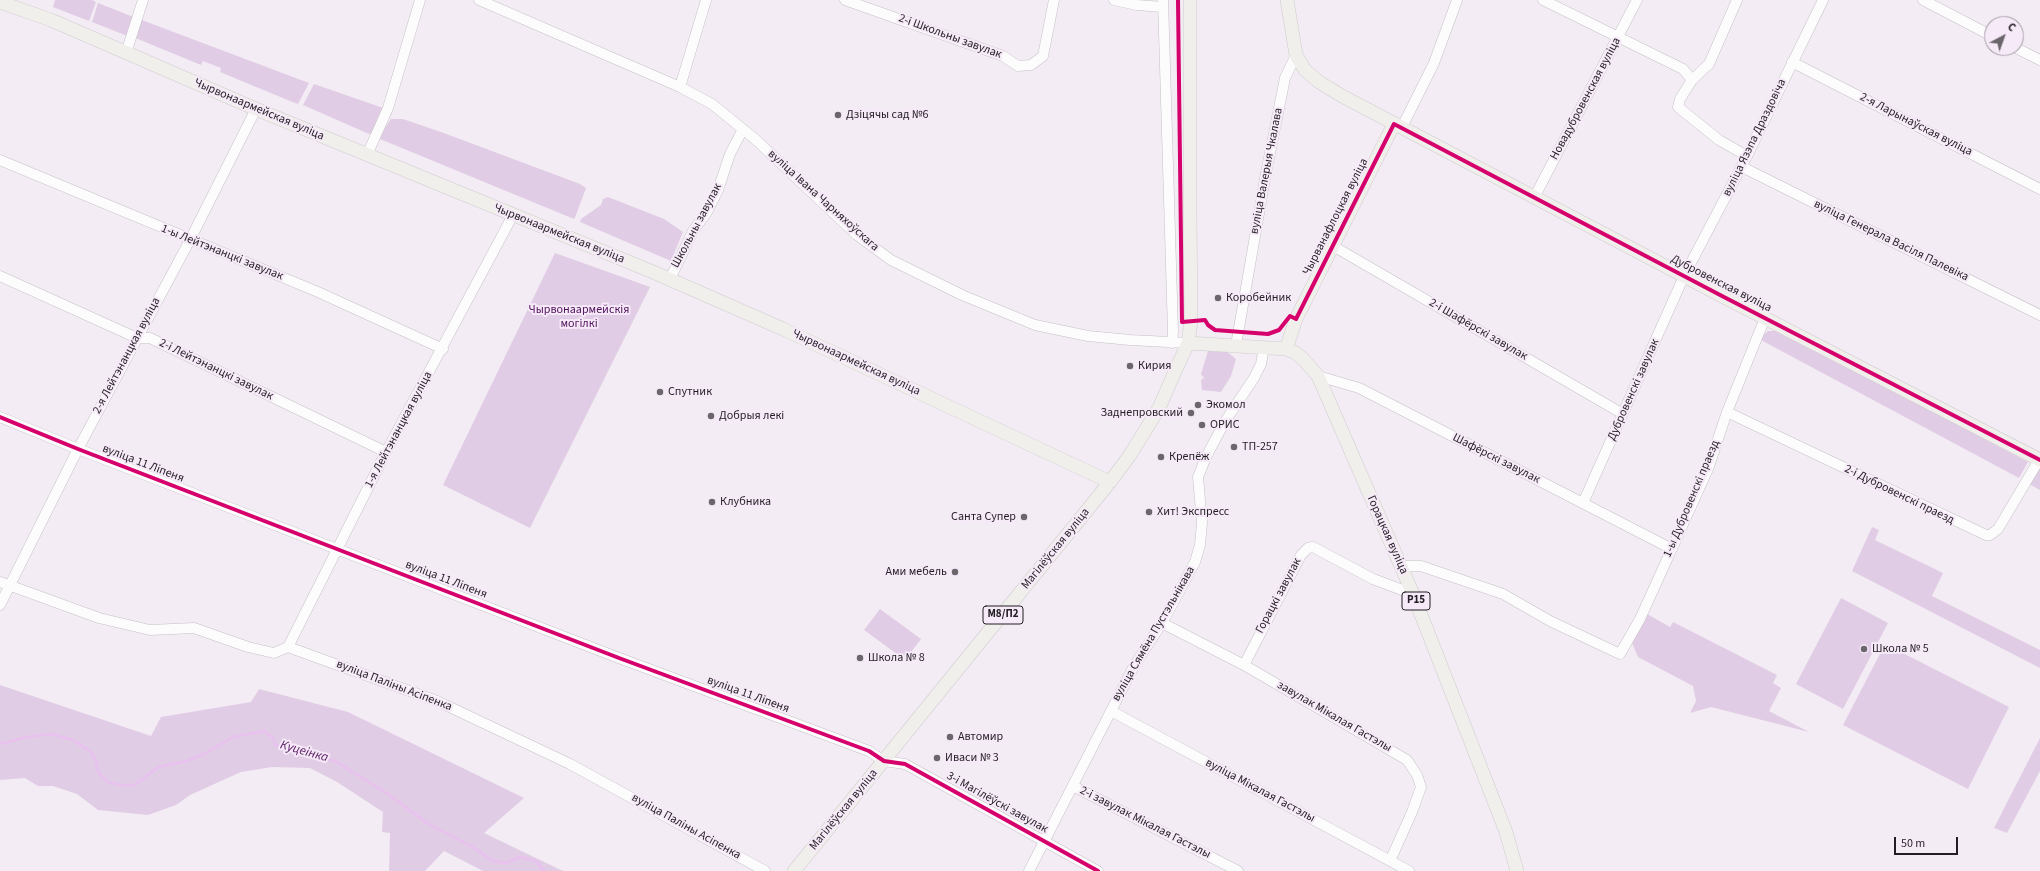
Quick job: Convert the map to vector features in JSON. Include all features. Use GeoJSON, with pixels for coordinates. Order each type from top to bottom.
{"type":"FeatureCollection","features":[{"type":"Feature","properties":{"kind":"main road","name":"М8/П2"},"geometry":{"type":"LineString","coordinates":[[1188,342],[1192,298],[1190,215],[1190,0]]}},
{"type":"Feature","properties":{"kind":"main road"},"geometry":{"type":"LineString","coordinates":[[1287,0],[1296,55]]}},
{"type":"Feature","properties":{"kind":"main road","name":"Чырвонаармейская вуліца"},"geometry":{"type":"LineString","coordinates":[[0,2],[51,20],[256,109],[513,216],[670,279],[783,329],[1110,482]]}},
{"type":"Feature","properties":{"kind":"main road","name":"Дубровенская вуліца"},"geometry":{"type":"LineString","coordinates":[[1296,55],[1306,70],[1319,82],[1342,96],[1534,198],[2040,460]]}},
{"type":"Feature","properties":{"kind":"main road","name":"Чырванафлоцкая вуліца"},"geometry":{"type":"LineString","coordinates":[[1286,349],[1296,319],[1332,246],[1398,125]]}},
{"type":"Feature","properties":{"kind":"main road","name":"Р15"},"geometry":{"type":"LineString","coordinates":[[1188,342],[1286,349]]}},
{"type":"Feature","properties":{"kind":"main road","name":"Магілёўская вуліца"},"geometry":{"type":"LineString","coordinates":[[794,871],[1130,456],[1159,408],[1188,342]]}},
{"type":"Feature","properties":{"kind":"main road","name":"Горацкая вуліца"},"geometry":{"type":"LineString","coordinates":[[1286,349],[1296,353],[1318,376],[1413,594],[1506,832],[1517,871]]}},
{"type":"Feature","properties":{"kind":"street"},"geometry":{"type":"LineString","coordinates":[[126,53],[143,0]]}},
{"type":"Feature","properties":{"kind":"street"},"geometry":{"type":"LineString","coordinates":[[367,155],[388,108],[420,0]]}},
{"type":"Feature","properties":{"kind":"street","name":"вуліца Івана Чарняхоўскага"},"geometry":{"type":"LineString","coordinates":[[479,0],[680,87],[712,104],[744,129],[857,234],[891,260],[962,295],[1035,325],[1088,336],[1172,343],[1188,342]]}},
{"type":"Feature","properties":{"kind":"street"},"geometry":{"type":"LineString","coordinates":[[680,87],[706,0]]}},
{"type":"Feature","properties":{"kind":"street","name":"2-і Школьны завулак"},"geometry":{"type":"LineString","coordinates":[[845,0],[1003,56],[1018,66],[1031,65],[1043,56],[1054,0]]}},
{"type":"Feature","properties":{"kind":"street"},"geometry":{"type":"LineString","coordinates":[[1114,0],[1137,5],[1163,3],[1173,323],[1172,343]]}},
{"type":"Feature","properties":{"kind":"street","name":"Чырванафлоцкая вуліца"},"geometry":{"type":"LineString","coordinates":[[1398,125],[1434,64],[1457,0]]}},
{"type":"Feature","properties":{"kind":"street","name":"Новадубровенская вуліца"},"geometry":{"type":"LineString","coordinates":[[1534,198],[1637,0]]}},
{"type":"Feature","properties":{"kind":"street"},"geometry":{"type":"LineString","coordinates":[[1736,0],[1709,64],[1692,80],[1680,99],[1678,107],[1719,140],[1748,156]]}},
{"type":"Feature","properties":{"kind":"street","name":"вуліца Язэпа Драздовіча"},"geometry":{"type":"LineString","coordinates":[[1684,276],[1748,156],[1823,0]]}},
{"type":"Feature","properties":{"kind":"street"},"geometry":{"type":"LineString","coordinates":[[1923,0],[1984,32]]}},
{"type":"Feature","properties":{"kind":"street"},"geometry":{"type":"LineString","coordinates":[[1548,1],[1618,38],[1683,69],[1692,80]]}},
{"type":"Feature","properties":{"kind":"street"},"geometry":{"type":"LineString","coordinates":[[2024,52],[2040,60]]}},
{"type":"Feature","properties":{"kind":"street","name":"вуліца Валерыя Чкалава"},"geometry":{"type":"LineString","coordinates":[[1236,345],[1266,174],[1285,78],[1296,55]]}},
{"type":"Feature","properties":{"kind":"street","name":"2-я Ларынаўская вуліца"},"geometry":{"type":"LineString","coordinates":[[1792,62],[2040,188]]}},
{"type":"Feature","properties":{"kind":"street","name":"2-я Лейтэнанцкая вуліца"},"geometry":{"type":"LineString","coordinates":[[0,605],[5,584],[190,240],[256,109]]}},
{"type":"Feature","properties":{"kind":"street","name":"Школьны завулак"},"geometry":{"type":"LineString","coordinates":[[670,279],[693,231],[707,212],[718,190],[730,154],[744,129]]}},
{"type":"Feature","properties":{"kind":"street","name":"1-ы Лейтэнанцкі завулак"},"geometry":{"type":"LineString","coordinates":[[0,160],[318,292],[443,349]]}},
{"type":"Feature","properties":{"kind":"street","name":"вуліца Генерала Васіля Палевіка"},"geometry":{"type":"LineString","coordinates":[[1742,167],[2040,315]]}},
{"type":"Feature","properties":{"kind":"street","name":"1-я Лейтэнанцкая вуліца"},"geometry":{"type":"LineString","coordinates":[[288,647],[386,452],[443,349],[513,216]]}},
{"type":"Feature","properties":{"kind":"street","name":"2-і Шафёрскі завулак"},"geometry":{"type":"LineString","coordinates":[[1332,246],[1623,414]]}},
{"type":"Feature","properties":{"kind":"street","name":"2-і Лейтэнанцкі завулак"},"geometry":{"type":"LineString","coordinates":[[0,276],[137,338],[150,338],[386,452]]}},
{"type":"Feature","properties":{"kind":"street","name":"Дубровенскі завулак"},"geometry":{"type":"LineString","coordinates":[[1583,503],[1684,276]]}},
{"type":"Feature","properties":{"kind":"street","name":"1-ы Дубровенскі праезд"},"geometry":{"type":"LineString","coordinates":[[1400,566],[1421,566],[1503,594],[1550,621],[1620,654],[1640,619],[1708,469],[1728,412],[1765,318]]}},
{"type":"Feature","properties":{"kind":"street","name":"вуліца Сямёна Пустэльнікава"},"geometry":{"type":"LineString","coordinates":[[1029,871],[1134,666],[1162,623],[1195,562],[1200,545],[1202,523],[1198,477],[1206,457],[1224,423],[1254,378],[1261,364],[1264,347]]}},
{"type":"Feature","properties":{"kind":"street","name":"Шафёрскі завулак"},"geometry":{"type":"LineString","coordinates":[[1318,376],[1359,388],[1672,549]]}},
{"type":"Feature","properties":{"kind":"street","name":"2-і Дубровенскі праезд"},"geometry":{"type":"LineString","coordinates":[[1728,412],[1986,535],[1990,535],[1998,529],[2040,460]]}},
{"type":"Feature","properties":{"kind":"street","name":"вуліца 11 Ліпеня"},"geometry":{"type":"LineString","coordinates":[[0,417],[78,449],[619,658],[869,751],[884,761]]}},
{"type":"Feature","properties":{"kind":"street","name":"Горацкі завулак"},"geometry":{"type":"LineString","coordinates":[[1244,665],[1301,555],[1308,548],[1313,547],[1373,579],[1413,594]]}},
{"type":"Feature","properties":{"kind":"street"},"geometry":{"type":"LineString","coordinates":[[5,584],[98,618],[150,630],[194,628],[248,647],[274,653],[288,647]]}},
{"type":"Feature","properties":{"kind":"street","name":"завулак Мікалая Гастэлы"},"geometry":{"type":"LineString","coordinates":[[1162,623],[1244,665],[1407,760],[1417,775],[1421,787],[1412,812],[1390,861]]}},
{"type":"Feature","properties":{"kind":"street","name":"вуліца Паліны Асіпенка"},"geometry":{"type":"LineString","coordinates":[[288,647],[437,701],[570,764],[765,871]]}},
{"type":"Feature","properties":{"kind":"street","name":"вуліца Мікалая Гастэлы"},"geometry":{"type":"LineString","coordinates":[[1110,711],[1409,871]]}},
{"type":"Feature","properties":{"kind":"street","name":"3-і Магілёўскі завулак"},"geometry":{"type":"LineString","coordinates":[[884,761],[905,764],[1098,871]]}},
{"type":"Feature","properties":{"kind":"street","name":"2-і завулак Мікалая Гастэлы"},"geometry":{"type":"LineString","coordinates":[[1073,786],[1238,871]]}},
{"type":"Feature","properties":{"kind":"green space"},"geometry":{"type":"Polygon","coordinates":[[[55,0],[92,0],[96,2],[89,21],[53,7],[55,0]]]}},
{"type":"Feature","properties":{"kind":"green space"},"geometry":{"type":"Polygon","coordinates":[[[98,3],[136,18],[130,37],[92,22],[98,3]]]}},
{"type":"Feature","properties":{"kind":"green space"},"geometry":{"type":"Polygon","coordinates":[[[139,19],[309,83],[298,104],[295,103],[220,72],[221,68],[203,61],[201,65],[133,37],[139,19]]]}},
{"type":"Feature","properties":{"kind":"green space"},"geometry":{"type":"Polygon","coordinates":[[[314,84],[386,109],[372,133],[369,134],[303,105],[314,84]]]}},
{"type":"Feature","properties":{"kind":"green space"},"geometry":{"type":"Polygon","coordinates":[[[391,119],[403,119],[441,132],[580,184],[586,188],[574,219],[380,139],[384,129],[391,119]]]}},
{"type":"Feature","properties":{"kind":"green space"},"geometry":{"type":"Polygon","coordinates":[[[608,197],[664,219],[683,232],[671,261],[580,222],[581,219],[601,205],[603,199],[608,197]]]}},
{"type":"Feature","properties":{"kind":"green space","name":"Чырвонаармейскія могілкі"},"geometry":{"type":"Polygon","coordinates":[[[555,253],[650,287],[530,528],[443,485],[555,253]]]}},
{"type":"Feature","properties":{"kind":"green space"},"geometry":{"type":"Polygon","coordinates":[[[1768,331],[1780,331],[2028,462],[2019,478],[1759,339],[1768,331]]]}},
{"type":"Feature","properties":{"kind":"green space"},"geometry":{"type":"Polygon","coordinates":[[[1208,351],[1227,352],[1236,359],[1231,376],[1221,392],[1202,390],[1201,380],[1204,378],[1201,374],[1208,351]]]}},
{"type":"Feature","properties":{"kind":"green space"},"geometry":{"type":"Polygon","coordinates":[[[2040,468],[2040,490],[2029,484],[2040,468]]]}},
{"type":"Feature","properties":{"kind":"green space"},"geometry":{"type":"Polygon","coordinates":[[[1872,527],[1879,530],[1875,540],[1943,573],[1932,596],[2040,650],[2040,668],[1852,571],[1872,527]]]}},
{"type":"Feature","properties":{"kind":"green space"},"geometry":{"type":"Polygon","coordinates":[[[1841,598],[1888,623],[1843,709],[1796,684],[1841,598]]]}},
{"type":"Feature","properties":{"kind":"green space"},"geometry":{"type":"Polygon","coordinates":[[[880,609],[921,639],[905,660],[864,630],[880,609]]]}},
{"type":"Feature","properties":{"kind":"green space"},"geometry":{"type":"Polygon","coordinates":[[[1647,614],[1670,627],[1673,622],[1777,675],[1773,683],[1781,688],[1769,711],[1809,732],[1711,707],[1690,713],[1696,701],[1693,686],[1638,657],[1632,643],[1647,614]]]}},
{"type":"Feature","properties":{"kind":"green space"},"geometry":{"type":"Polygon","coordinates":[[[1885,644],[2009,707],[1968,789],[1843,725],[1885,644]]]}},
{"type":"Feature","properties":{"kind":"green space"},"geometry":{"type":"Polygon","coordinates":[[[0,685],[151,736],[161,717],[251,702],[259,689],[348,712],[524,798],[484,833],[563,871],[483,871],[444,851],[425,871],[390,871],[390,833],[382,832],[383,812],[337,782],[310,768],[272,767],[241,772],[190,795],[176,805],[148,815],[98,810],[77,794],[53,786],[38,786],[25,778],[0,780],[0,685]]]}},
{"type":"Feature","properties":{"kind":"green space"},"geometry":{"type":"Polygon","coordinates":[[[2040,738],[2040,771],[2007,833],[1994,828],[2040,738]]]}},
{"type":"Feature","properties":{"kind":"waterway","name":"Куцеінка"},"geometry":{"type":"LineString","coordinates":[[0,744],[27,737],[51,734],[73,740],[91,752],[96,760],[98,772],[108,782],[121,785],[135,785],[158,767],[187,761],[206,753],[233,737],[264,731],[273,738],[275,745],[335,761],[388,794],[427,823],[471,846],[493,861],[505,863],[521,857],[536,861],[544,871]]}},
{"type":"Feature","properties":{"kind":"cycle path"},"geometry":{"type":"LineString","coordinates":[[1178,0],[1182,322],[1205,320],[1208,325],[1215,330],[1268,334],[1279,330],[1290,316],[1296,319],[1394,124],[1722,296],[2040,460]]}},
{"type":"Feature","properties":{"kind":"cycle path"},"geometry":{"type":"LineString","coordinates":[[0,417],[78,449],[619,658],[869,751],[884,761],[905,764],[1098,871]]}},
{"type":"Feature","properties":{"kind":"place","name":"Дзіцячы сад №6"},"geometry":{"type":"Point","coordinates":[838,115]}},
{"type":"Feature","properties":{"kind":"place","name":"Коробейник"},"geometry":{"type":"Point","coordinates":[1218,298]}},
{"type":"Feature","properties":{"kind":"place","name":"Кирия"},"geometry":{"type":"Point","coordinates":[1130,366]}},
{"type":"Feature","properties":{"kind":"place","name":"Спутник"},"geometry":{"type":"Point","coordinates":[660,392]}},
{"type":"Feature","properties":{"kind":"place","name":"Экомол"},"geometry":{"type":"Point","coordinates":[1198,405]}},
{"type":"Feature","properties":{"kind":"place","name":"Заднепровский"},"geometry":{"type":"Point","coordinates":[1191,413]}},
{"type":"Feature","properties":{"kind":"place","name":"Добрыя лекі"},"geometry":{"type":"Point","coordinates":[711,416]}},
{"type":"Feature","properties":{"kind":"place","name":"ОРИС"},"geometry":{"type":"Point","coordinates":[1202,425]}},
{"type":"Feature","properties":{"kind":"place","name":"ТП-257"},"geometry":{"type":"Point","coordinates":[1234,447]}},
{"type":"Feature","properties":{"kind":"place","name":"Крепёж"},"geometry":{"type":"Point","coordinates":[1161,457]}},
{"type":"Feature","properties":{"kind":"place","name":"Клубника"},"geometry":{"type":"Point","coordinates":[712,502]}},
{"type":"Feature","properties":{"kind":"place","name":"Хит! Экспресс"},"geometry":{"type":"Point","coordinates":[1149,512]}},
{"type":"Feature","properties":{"kind":"place","name":"Санта Супер"},"geometry":{"type":"Point","coordinates":[1024,517]}},
{"type":"Feature","properties":{"kind":"place","name":"Ами мебель"},"geometry":{"type":"Point","coordinates":[955,572]}},
{"type":"Feature","properties":{"kind":"place","name":"Школа № 5"},"geometry":{"type":"Point","coordinates":[1864,649]}},
{"type":"Feature","properties":{"kind":"place","name":"Школа № 8"},"geometry":{"type":"Point","coordinates":[860,658]}},
{"type":"Feature","properties":{"kind":"place","name":"Автомир"},"geometry":{"type":"Point","coordinates":[950,737]}},
{"type":"Feature","properties":{"kind":"place","name":"Иваси № 3"},"geometry":{"type":"Point","coordinates":[937,758]}}]}
